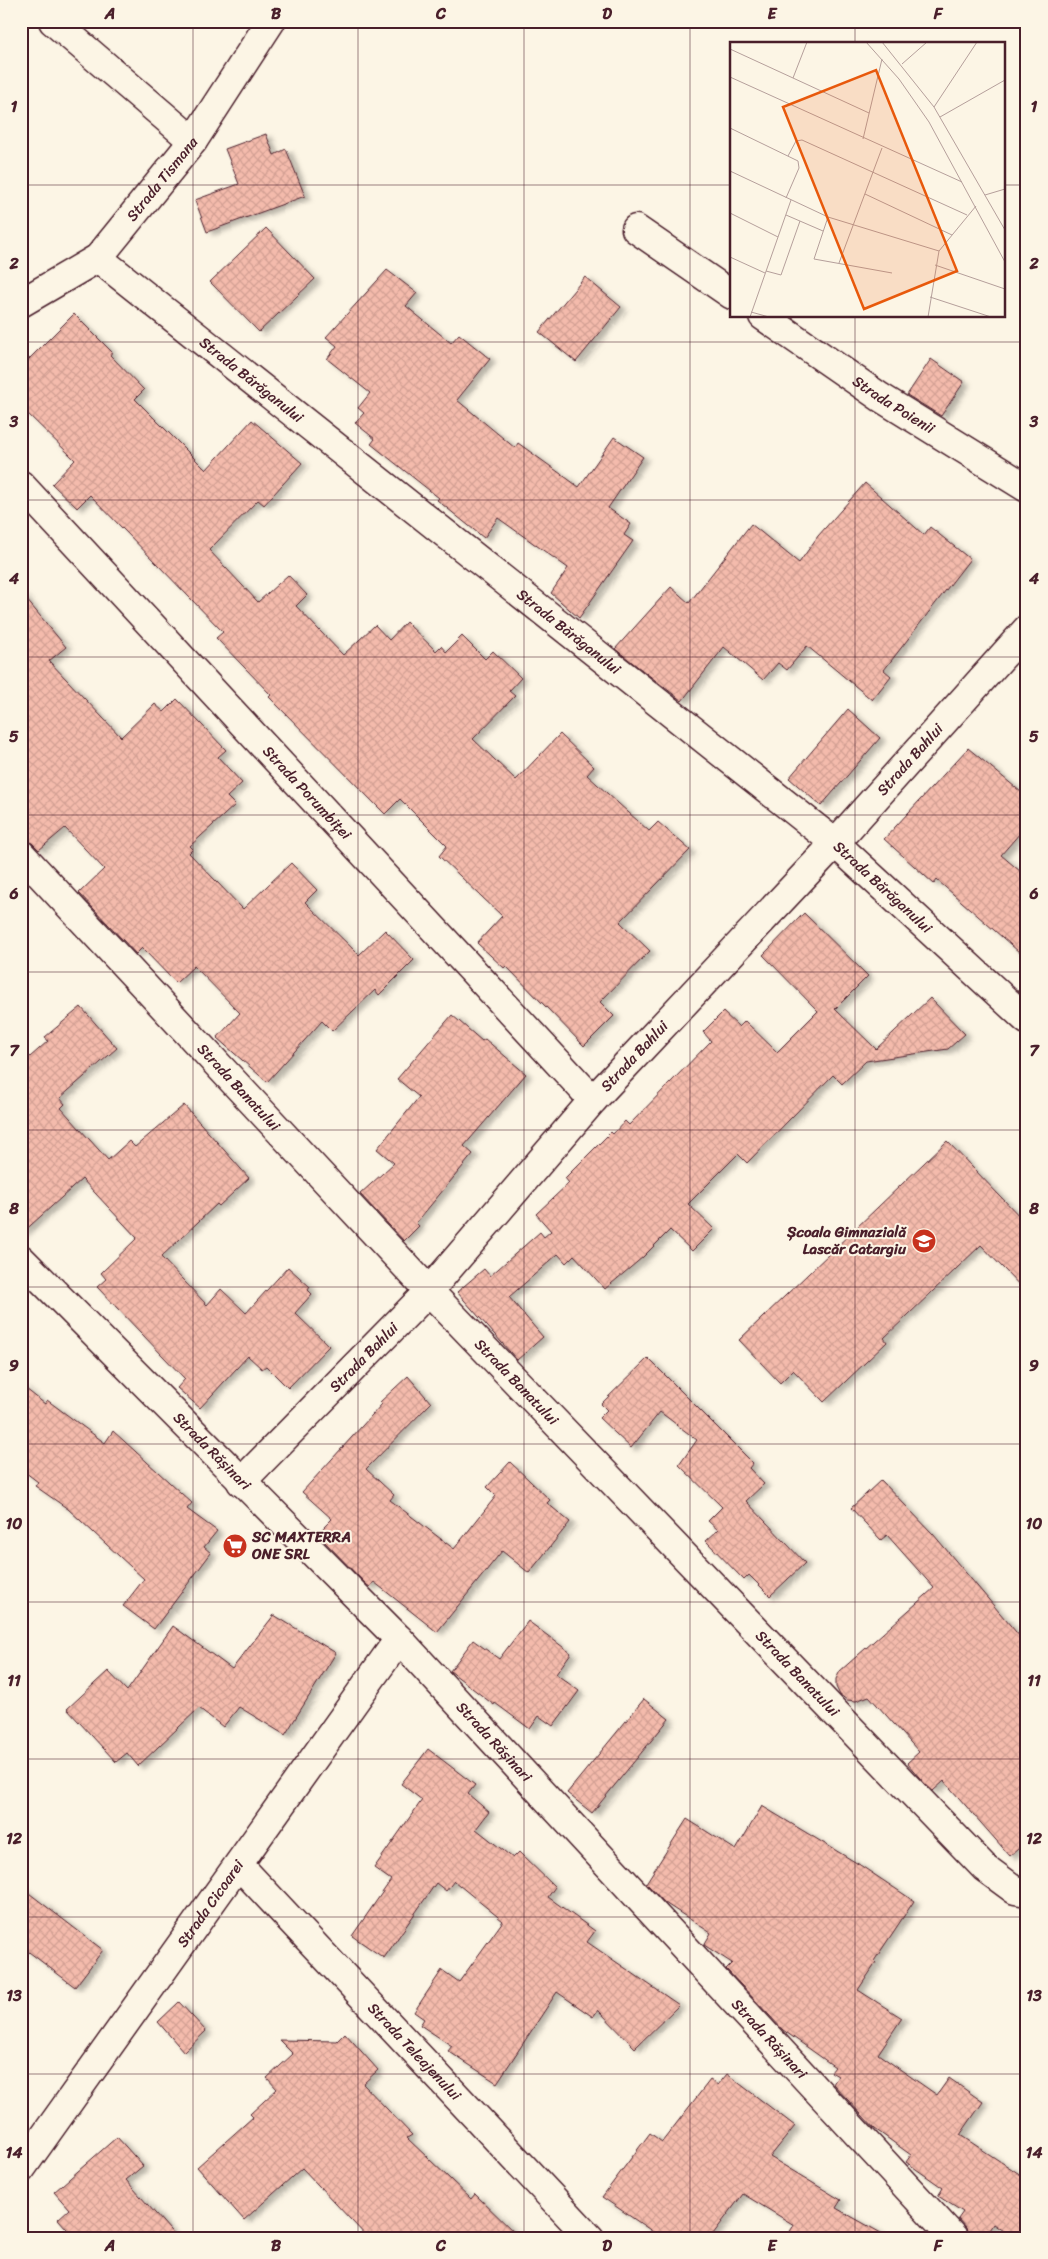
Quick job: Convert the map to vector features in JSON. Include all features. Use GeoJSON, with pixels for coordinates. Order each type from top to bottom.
{"type":"FeatureCollection","features":[{"type":"Feature","properties":{"kind":"street"},"geometry":{"type":"LineString","coordinates":[[53,21],[194,141]]}},
{"type":"Feature","properties":{"kind":"street","name":"Strada Tismana"},"geometry":{"type":"LineString","coordinates":[[21,304],[98,258],[194,141],[270,21]]}},
{"type":"Feature","properties":{"kind":"street"},"geometry":{"type":"LineString","coordinates":[[636,229],[730,294]]}},
{"type":"Feature","properties":{"kind":"street","name":"Strada Bărăganului"},"geometry":{"type":"LineString","coordinates":[[98,258],[835,843],[1027,1020]]}},
{"type":"Feature","properties":{"kind":"street","name":"Strada Poienii"},"geometry":{"type":"LineString","coordinates":[[766,318],[880,397],[1027,488]]}},
{"type":"Feature","properties":{"kind":"street","name":"Strada Porumbiței"},"geometry":{"type":"LineString","coordinates":[[21,485],[593,1100]]}},
{"type":"Feature","properties":{"kind":"street","name":"Strada Bahlui"},"geometry":{"type":"LineString","coordinates":[[241,1482],[429,1291],[593,1100],[835,843],[1027,629]]}},
{"type":"Feature","properties":{"kind":"street","name":"Strada Banatului"},"geometry":{"type":"LineString","coordinates":[[21,854],[429,1291],[985,1868],[1015,1890],[1027,1892]]}},
{"type":"Feature","properties":{"kind":"street","name":"Strada Rășinari"},"geometry":{"type":"LineString","coordinates":[[21,1259],[399,1639],[954,2238]]}},
{"type":"Feature","properties":{"kind":"street","name":"Strada Cicoarei"},"geometry":{"type":"LineString","coordinates":[[21,2169],[399,1639]]}},
{"type":"Feature","properties":{"kind":"street","name":"Strada Teleajenului"},"geometry":{"type":"LineString","coordinates":[[239,1865],[590,2238]]}},
{"type":"Feature","properties":{"kind":"building"},"geometry":{"type":"Polygon","coordinates":[[[266,134],[274,155],[286,149],[305,196],[207,232],[195,200],[239,184],[225,149],[266,134]]]}},
{"type":"Feature","properties":{"kind":"building"},"geometry":{"type":"Polygon","coordinates":[[[266,228],[315,279],[259,332],[210,282],[266,228]]]}},
{"type":"Feature","properties":{"kind":"building"},"geometry":{"type":"Polygon","coordinates":[[[387,270],[417,293],[406,306],[451,343],[459,334],[490,359],[457,400],[515,448],[518,443],[579,487],[614,437],[643,457],[608,508],[631,524],[624,535],[633,541],[579,618],[551,593],[568,568],[498,518],[484,538],[437,500],[439,498],[371,444],[375,439],[355,423],[364,413],[358,408],[370,393],[327,359],[337,346],[326,337],[387,270]]]}},
{"type":"Feature","properties":{"kind":"building"},"geometry":{"type":"Polygon","coordinates":[[[585,277],[621,307],[576,362],[539,332],[585,277]]]}},
{"type":"Feature","properties":{"kind":"building"},"geometry":{"type":"Polygon","coordinates":[[[74,314],[112,352],[110,355],[144,390],[135,399],[206,470],[252,420],[302,463],[264,505],[258,500],[209,550],[258,602],[288,575],[307,595],[296,606],[343,655],[375,625],[389,640],[406,622],[436,651],[441,646],[446,652],[462,636],[485,659],[493,651],[521,678],[509,691],[515,696],[473,739],[516,780],[560,734],[594,767],[587,775],[649,831],[658,822],[690,850],[620,922],[650,951],[600,1002],[614,1016],[584,1046],[506,966],[504,968],[477,943],[502,916],[439,856],[447,846],[400,799],[385,814],[269,697],[271,695],[216,638],[223,632],[90,495],[77,508],[52,484],[75,460],[21,407],[21,367],[74,314]]]}},
{"type":"Feature","properties":{"kind":"building"},"geometry":{"type":"Polygon","coordinates":[[[931,359],[964,382],[941,416],[907,395],[931,359]]]}},
{"type":"Feature","properties":{"kind":"building"},"geometry":{"type":"Polygon","coordinates":[[[865,483],[924,535],[930,527],[970,559],[884,670],[891,676],[872,700],[807,646],[787,670],[778,663],[763,680],[724,647],[682,701],[615,649],[671,587],[689,603],[751,524],[799,563],[818,536],[865,483]]]}},
{"type":"Feature","properties":{"kind":"building"},"geometry":{"type":"Polygon","coordinates":[[[21,593],[66,647],[49,661],[121,737],[155,704],[164,712],[177,699],[226,750],[218,757],[242,783],[227,797],[235,805],[190,846],[193,849],[189,853],[243,909],[291,863],[317,890],[305,902],[359,955],[385,930],[414,960],[379,995],[375,990],[332,1031],[322,1021],[267,1082],[217,1038],[240,1013],[194,966],[176,983],[142,948],[136,954],[79,893],[104,869],[65,828],[39,850],[32,843],[21,839],[21,593]]]}},
{"type":"Feature","properties":{"kind":"building"},"geometry":{"type":"Polygon","coordinates":[[[848,709],[880,738],[821,806],[789,778],[848,709]]]}},
{"type":"Feature","properties":{"kind":"building"},"geometry":{"type":"Polygon","coordinates":[[[968,748],[1027,797],[1027,825],[1001,855],[1027,877],[1027,959],[937,880],[934,884],[884,839],[968,748]]]}},
{"type":"Feature","properties":{"kind":"building"},"geometry":{"type":"Polygon","coordinates":[[[804,913],[868,976],[835,1009],[876,1049],[930,998],[965,1034],[948,1049],[866,1061],[842,1084],[833,1075],[747,1163],[738,1154],[688,1204],[714,1229],[692,1251],[670,1230],[643,1257],[605,1289],[574,1255],[566,1263],[558,1254],[509,1297],[543,1337],[517,1360],[457,1292],[484,1269],[490,1276],[540,1232],[544,1237],[551,1231],[536,1214],[569,1183],[565,1178],[611,1132],[613,1134],[625,1121],[629,1125],[711,1041],[703,1032],[723,1012],[739,1027],[745,1021],[777,1052],[818,1011],[763,955],[804,913]]]}},
{"type":"Feature","properties":{"kind":"building"},"geometry":{"type":"Polygon","coordinates":[[[81,1007],[117,1048],[60,1098],[65,1104],[61,1108],[108,1160],[129,1141],[135,1147],[184,1105],[249,1178],[219,1206],[217,1204],[161,1257],[207,1305],[221,1289],[246,1313],[288,1267],[310,1287],[308,1290],[312,1294],[295,1313],[329,1346],[288,1388],[266,1366],[262,1369],[248,1356],[200,1408],[177,1388],[185,1379],[97,1287],[106,1279],[101,1273],[137,1238],[82,1179],[21,1234],[21,1065],[48,1041],[45,1037],[81,1007]]]}},
{"type":"Feature","properties":{"kind":"building"},"geometry":{"type":"Polygon","coordinates":[[[452,1015],[482,1041],[485,1039],[526,1074],[464,1146],[473,1154],[416,1223],[419,1226],[404,1241],[360,1194],[394,1163],[377,1149],[419,1097],[397,1079],[452,1015]]]}},
{"type":"Feature","properties":{"kind":"building"},"geometry":{"type":"Polygon","coordinates":[[[947,1141],[1027,1224],[1027,1293],[981,1245],[884,1338],[887,1342],[824,1402],[793,1370],[780,1383],[739,1340],[947,1141]]]}},
{"type":"Feature","properties":{"kind":"building"},"geometry":{"type":"Polygon","coordinates":[[[648,1358],[753,1463],[749,1468],[764,1484],[746,1501],[805,1563],[770,1596],[749,1575],[744,1580],[706,1541],[718,1530],[708,1521],[722,1507],[679,1465],[697,1440],[660,1412],[631,1448],[599,1418],[607,1410],[601,1404],[648,1358]]]}},
{"type":"Feature","properties":{"kind":"building"},"geometry":{"type":"Polygon","coordinates":[[[408,1376],[431,1403],[366,1469],[394,1495],[390,1500],[454,1549],[496,1496],[487,1487],[510,1462],[550,1500],[547,1503],[570,1522],[529,1573],[502,1551],[437,1632],[374,1582],[370,1587],[367,1585],[317,1534],[332,1519],[302,1492],[382,1404],[380,1402],[408,1376]]]}},
{"type":"Feature","properties":{"kind":"building"},"geometry":{"type":"Polygon","coordinates":[[[21,1385],[45,1404],[47,1400],[105,1443],[113,1431],[192,1503],[187,1509],[217,1531],[204,1547],[211,1553],[154,1629],[123,1606],[144,1579],[68,1509],[35,1486],[38,1482],[21,1469],[21,1385]]]}},
{"type":"Feature","properties":{"kind":"building"},"geometry":{"type":"Polygon","coordinates":[[[881,1480],[933,1534],[1027,1645],[1027,1841],[1010,1856],[944,1781],[933,1791],[925,1784],[907,1763],[919,1752],[869,1696],[856,1701],[847,1700],[840,1695],[836,1687],[836,1679],[840,1671],[934,1588],[887,1535],[881,1540],[851,1508],[881,1480]]]}},
{"type":"Feature","properties":{"kind":"building"},"geometry":{"type":"Polygon","coordinates":[[[274,1615],[336,1653],[285,1735],[239,1707],[223,1727],[199,1708],[138,1766],[127,1753],[116,1762],[67,1709],[108,1671],[127,1691],[173,1626],[232,1669],[274,1615]]]}},
{"type":"Feature","properties":{"kind":"building"},"geometry":{"type":"Polygon","coordinates":[[[528,1621],[571,1653],[556,1674],[579,1691],[553,1726],[539,1716],[530,1729],[495,1703],[494,1705],[450,1671],[473,1640],[499,1659],[528,1621]]]}},
{"type":"Feature","properties":{"kind":"building"},"geometry":{"type":"Polygon","coordinates":[[[644,1699],[669,1719],[592,1813],[567,1793],[644,1699]]]}},
{"type":"Feature","properties":{"kind":"building"},"geometry":{"type":"Polygon","coordinates":[[[428,1749],[475,1785],[468,1794],[489,1812],[476,1829],[513,1858],[519,1852],[555,1887],[548,1897],[595,1931],[587,1942],[679,2005],[635,2048],[598,2010],[593,2017],[557,1992],[497,2083],[448,2051],[452,2046],[420,2025],[424,2019],[414,2012],[442,1970],[459,1982],[503,1921],[454,1881],[446,1891],[436,1883],[384,1958],[352,1936],[391,1880],[374,1868],[422,1800],[401,1784],[428,1749]]]}},
{"type":"Feature","properties":{"kind":"building"},"geometry":{"type":"Polygon","coordinates":[[[762,1806],[860,1865],[914,1901],[874,1961],[876,1963],[858,1990],[902,2018],[878,2054],[937,2095],[949,2078],[983,2102],[960,2135],[1027,2179],[1027,2238],[1013,2238],[993,2224],[984,2238],[969,2238],[966,2228],[958,2219],[963,2212],[938,2196],[943,2188],[906,2162],[911,2155],[875,2129],[833,2084],[838,2076],[831,2072],[835,2067],[783,2030],[726,1969],[732,1963],[704,1945],[711,1933],[665,1903],[646,1883],[687,1819],[736,1850],[762,1806]]]}},
{"type":"Feature","properties":{"kind":"building"},"geometry":{"type":"Polygon","coordinates":[[[21,1887],[103,1950],[75,1987],[21,1946],[21,1887]]]}},
{"type":"Feature","properties":{"kind":"building"},"geometry":{"type":"Polygon","coordinates":[[[179,2002],[206,2031],[184,2052],[158,2022],[179,2002]]]}},
{"type":"Feature","properties":{"kind":"building"},"geometry":{"type":"Polygon","coordinates":[[[345,2033],[378,2070],[363,2084],[412,2135],[407,2138],[471,2199],[475,2194],[520,2238],[368,2238],[302,2168],[244,2220],[197,2167],[253,2117],[250,2114],[277,2089],[267,2078],[293,2054],[279,2040],[337,2041],[345,2033]]]}},
{"type":"Feature","properties":{"kind":"building"},"geometry":{"type":"Polygon","coordinates":[[[727,2074],[795,2126],[770,2157],[841,2200],[836,2208],[890,2238],[786,2238],[794,2225],[743,2194],[710,2238],[662,2238],[602,2197],[650,2133],[662,2142],[710,2080],[718,2085],[727,2074]]]}},
{"type":"Feature","properties":{"kind":"building"},"geometry":{"type":"Polygon","coordinates":[[[117,2137],[143,2166],[126,2180],[177,2238],[75,2238],[58,2219],[69,2209],[54,2192],[117,2137]]]}},
{"type":"Feature","properties":{"kind":"place","name":"Școala Gimnazială Lascăr Catargiu"},"geometry":{"type":"Point","coordinates":[924,1241]}},
{"type":"Feature","properties":{"kind":"place","name":"SC MAXTERRA ONE SRL"},"geometry":{"type":"Point","coordinates":[235,1546]}}]}
